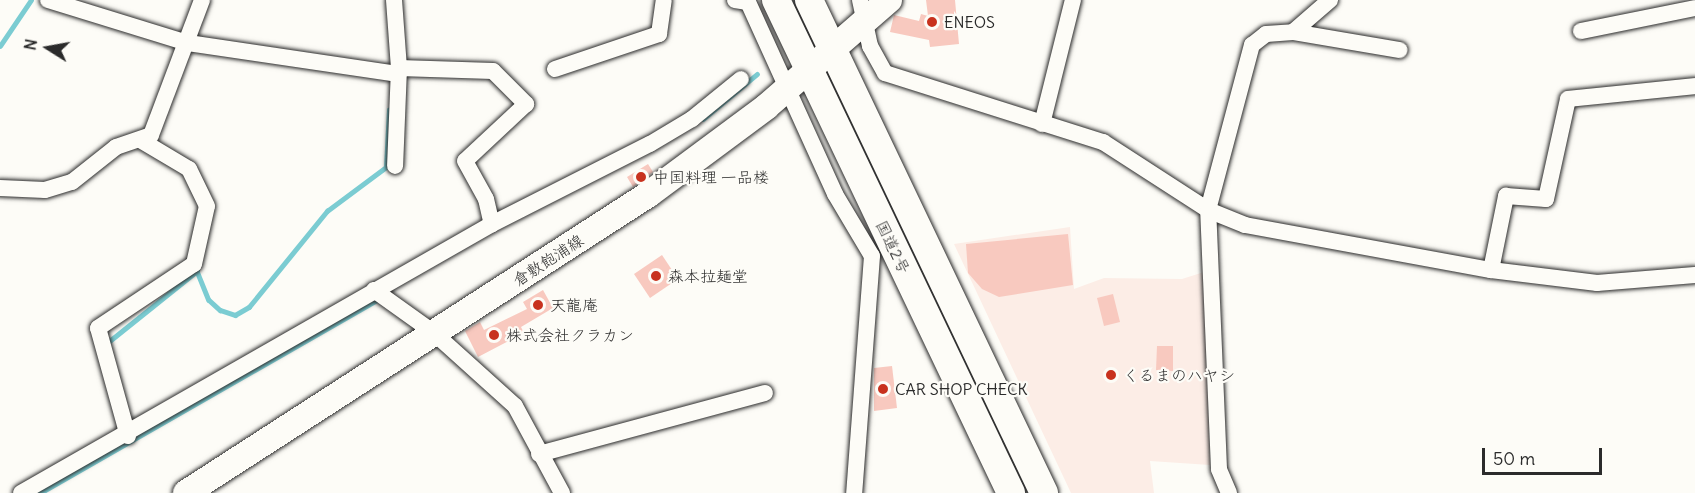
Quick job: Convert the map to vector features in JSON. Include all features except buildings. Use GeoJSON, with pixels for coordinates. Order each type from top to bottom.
{"type":"FeatureCollection","features":[{"type":"Feature","properties":{"kind":"highway","name":"国道2号"},"geometry":{"type":"LineString","coordinates":[[776,0],[1011,493]]}},
{"type":"Feature","properties":{"kind":"highway","name":"国道2号"},"geometry":{"type":"LineString","coordinates":[[809,0],[1044,493]]}},
{"type":"Feature","properties":{"kind":"main road","name":"倉敷飽浦線"},"geometry":{"type":"LineString","coordinates":[[186,493],[649,194],[833,51],[863,12],[889,0]]}},
{"type":"Feature","properties":{"kind":"street"},"geometry":{"type":"LineString","coordinates":[[48,0],[188,43],[399,71],[493,71],[526,104],[465,161],[486,199],[492,224]]}},
{"type":"Feature","properties":{"kind":"street"},"geometry":{"type":"LineString","coordinates":[[0,188],[45,190],[72,182],[116,147],[142,141],[151,135],[188,43],[202,0]]}},
{"type":"Feature","properties":{"kind":"street"},"geometry":{"type":"LineString","coordinates":[[394,0],[399,71],[395,166]]}},
{"type":"Feature","properties":{"kind":"street"},"geometry":{"type":"LineString","coordinates":[[555,69],[659,34],[664,0]]}},
{"type":"Feature","properties":{"kind":"street"},"geometry":{"type":"LineString","coordinates":[[735,0],[748,2],[836,194],[872,256],[854,493]]}},
{"type":"Feature","properties":{"kind":"street"},"geometry":{"type":"LineString","coordinates":[[1042,124],[1073,0]]}},
{"type":"Feature","properties":{"kind":"street"},"geometry":{"type":"LineString","coordinates":[[1293,32],[1330,0]]}},
{"type":"Feature","properties":{"kind":"street"},"geometry":{"type":"LineString","coordinates":[[1581,31],[1695,8]]}},
{"type":"Feature","properties":{"kind":"street"},"geometry":{"type":"LineString","coordinates":[[863,12],[885,73],[1103,142],[1208,210],[1266,229],[1491,270],[1598,283],[1695,275]]}},
{"type":"Feature","properties":{"kind":"street"},"geometry":{"type":"LineString","coordinates":[[1229,493],[1219,469],[1208,210],[1252,45],[1266,34],[1293,32],[1399,50]]}},
{"type":"Feature","properties":{"kind":"street"},"geometry":{"type":"LineString","coordinates":[[21,493],[128,436],[378,295],[492,224],[650,144],[692,119],[741,79]]}},
{"type":"Feature","properties":{"kind":"street"},"geometry":{"type":"LineString","coordinates":[[1491,270],[1506,196],[1546,198],[1568,99],[1695,86]]}},
{"type":"Feature","properties":{"kind":"street"},"geometry":{"type":"LineString","coordinates":[[128,436],[98,328],[194,264],[207,206],[189,169],[142,141]]}},
{"type":"Feature","properties":{"kind":"street"},"geometry":{"type":"LineString","coordinates":[[378,295],[434,333],[515,406],[562,493]]}},
{"type":"Feature","properties":{"kind":"street"},"geometry":{"type":"LineString","coordinates":[[539,454],[765,393]]}},
{"type":"Feature","properties":{"kind":"shaded area","name":"くるまのハヤシ"},"geometry":{"type":"Polygon","coordinates":[[[1070,227],[1074,289],[1104,278],[1182,279],[1204,272],[1210,465],[1150,461],[1154,493],[1071,493],[954,244],[1070,227]]]}},
{"type":"Feature","properties":{"kind":"waterway"},"geometry":{"type":"LineString","coordinates":[[0,46],[31,0]]}},
{"type":"Feature","properties":{"kind":"waterway"},"geometry":{"type":"LineString","coordinates":[[703,119],[757,74]]}},
{"type":"Feature","properties":{"kind":"waterway"},"geometry":{"type":"LineString","coordinates":[[107,343],[197,271],[209,300],[220,310],[235,315],[249,307],[327,211],[386,167],[389,110]]}},
{"type":"Feature","properties":{"kind":"waterway"},"geometry":{"type":"LineString","coordinates":[[40,493],[379,299]]}},
{"type":"Feature","properties":{"kind":"place","name":"ENEOS"},"geometry":{"type":"Point","coordinates":[932,22]}},
{"type":"Feature","properties":{"kind":"place","name":"中国料理 一品楼"},"geometry":{"type":"Point","coordinates":[641,177]}},
{"type":"Feature","properties":{"kind":"place","name":"森本拉麺堂"},"geometry":{"type":"Point","coordinates":[656,276]}},
{"type":"Feature","properties":{"kind":"place","name":"天龍庵"},"geometry":{"type":"Point","coordinates":[538,305]}},
{"type":"Feature","properties":{"kind":"place","name":"株式会社クラカン"},"geometry":{"type":"Point","coordinates":[494,335]}},
{"type":"Feature","properties":{"kind":"place","name":"くるまのハヤシ"},"geometry":{"type":"Point","coordinates":[1111,375]}},
{"type":"Feature","properties":{"kind":"place","name":"CAR SHOP CHECK"},"geometry":{"type":"Point","coordinates":[883,389]}}]}
